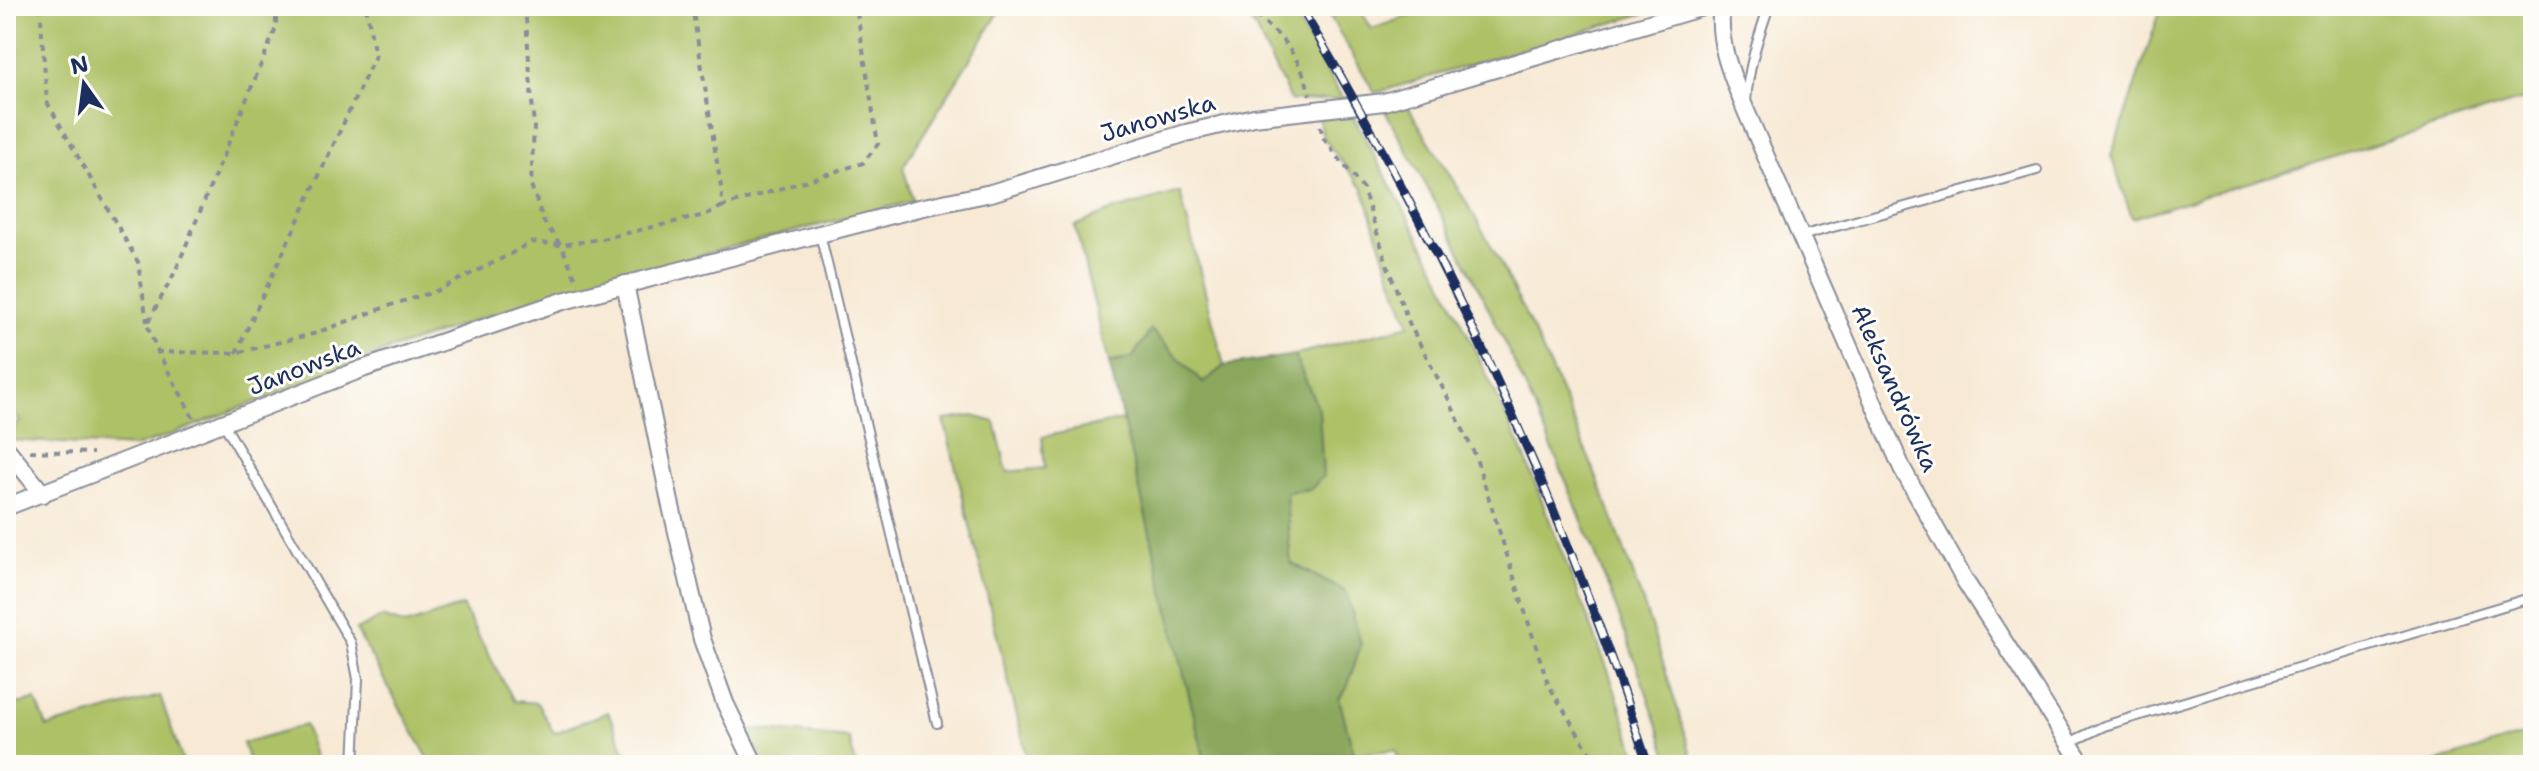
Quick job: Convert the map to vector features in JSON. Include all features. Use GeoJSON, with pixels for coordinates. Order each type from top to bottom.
{"type":"FeatureCollection","features":[{"type":"Feature","properties":{"kind":"street","name":"Janowska"},"geometry":{"type":"LineString","coordinates":[[6,507],[362,369],[583,296],[919,208],[991,193],[1186,133],[1254,117],[1384,102],[1706,6]]}},
{"type":"Feature","properties":{"kind":"street","name":"Aleksandrówka"},"geometry":{"type":"LineString","coordinates":[[1722,6],[1721,26],[1726,55],[1746,111],[1902,468],[1965,581],[2083,765]]}},
{"type":"Feature","properties":{"kind":"street"},"geometry":{"type":"LineString","coordinates":[[625,284],[702,639],[725,703],[755,765]]}},
{"type":"Feature","properties":{"kind":"street"},"geometry":{"type":"LineString","coordinates":[[7,449],[43,494]]}},
{"type":"Feature","properties":{"kind":"lane"},"geometry":{"type":"LineString","coordinates":[[1746,111],[1747,81],[1769,6]]}},
{"type":"Feature","properties":{"kind":"lane"},"geometry":{"type":"LineString","coordinates":[[1800,236],[2037,170]]}},
{"type":"Feature","properties":{"kind":"lane"},"geometry":{"type":"LineString","coordinates":[[820,233],[937,723]]}},
{"type":"Feature","properties":{"kind":"lane"},"geometry":{"type":"LineString","coordinates":[[224,424],[351,643],[358,679],[354,765]]}},
{"type":"Feature","properties":{"kind":"lane"},"geometry":{"type":"LineString","coordinates":[[2069,743],[2104,726],[2533,597]]}},
{"type":"Feature","properties":{"kind":"path"},"geometry":{"type":"LineString","coordinates":[[40,6],[47,102],[138,262],[147,324],[156,352],[175,380],[201,433]]}},
{"type":"Feature","properties":{"kind":"path"},"geometry":{"type":"LineString","coordinates":[[147,324],[175,272],[276,28],[276,6]]}},
{"type":"Feature","properties":{"kind":"path"},"geometry":{"type":"LineString","coordinates":[[236,353],[375,56],[366,6]]}},
{"type":"Feature","properties":{"kind":"path"},"geometry":{"type":"LineString","coordinates":[[525,6],[534,127],[531,185],[544,222],[561,245],[583,296]]}},
{"type":"Feature","properties":{"kind":"path"},"geometry":{"type":"LineString","coordinates":[[692,6],[722,193],[721,207]]}},
{"type":"Feature","properties":{"kind":"path"},"geometry":{"type":"LineString","coordinates":[[156,352],[236,353],[313,334],[434,292],[531,242],[561,245],[601,239],[705,215],[721,207],[863,163],[878,144],[856,6]]}},
{"type":"Feature","properties":{"kind":"path"},"geometry":{"type":"LineString","coordinates":[[1248,6],[1298,60],[1324,139],[1363,189],[1410,325],[1475,455],[1548,684],[1597,765]]}},
{"type":"Feature","properties":{"kind":"path"},"geometry":{"type":"LineString","coordinates":[[7,449],[98,454]]}},
{"type":"Feature","properties":{"kind":"green space"},"geometry":{"type":"Polygon","coordinates":[[[6,6],[1003,6],[903,167],[913,201],[560,291],[375,355],[135,447],[6,440],[6,434],[20,421],[6,401],[6,6]]]}},
{"type":"Feature","properties":{"kind":"green space"},"geometry":{"type":"Polygon","coordinates":[[[1240,6],[1288,6],[1343,99],[1291,101],[1255,28],[1240,6]]]}},
{"type":"Feature","properties":{"kind":"green space"},"geometry":{"type":"Polygon","coordinates":[[[1324,6],[1358,6],[1372,29],[1436,6],[1669,6],[1375,93],[1324,6]]]}},
{"type":"Feature","properties":{"kind":"green space"},"geometry":{"type":"Polygon","coordinates":[[[2162,6],[2533,6],[2533,97],[2132,218],[2111,156],[2162,6]]]}},
{"type":"Feature","properties":{"kind":"green space"},"geometry":{"type":"Polygon","coordinates":[[[1407,105],[1487,238],[1556,380],[1632,570],[1694,765],[1671,765],[1612,596],[1545,431],[1470,270],[1385,111],[1407,105]]]}},
{"type":"Feature","properties":{"kind":"green space"},"geometry":{"type":"Polygon","coordinates":[[[1353,116],[1438,272],[1522,450],[1608,670],[1640,765],[1402,765],[1395,750],[1354,754],[1339,699],[1347,688],[1346,592],[1291,563],[1286,492],[1311,489],[1319,410],[1294,355],[1410,325],[1363,189],[1324,139],[1318,118],[1353,116]]]}},
{"type":"Feature","properties":{"kind":"green space"},"geometry":{"type":"Polygon","coordinates":[[[1180,192],[1224,366],[1203,383],[1151,330],[1132,358],[1109,363],[1075,226],[1108,212],[1180,192]]]}},
{"type":"Feature","properties":{"kind":"green space"},"geometry":{"type":"Polygon","coordinates":[[[1151,330],[1203,383],[1224,366],[1294,355],[1319,410],[1323,476],[1311,489],[1286,492],[1290,557],[1291,563],[1346,592],[1361,644],[1347,688],[1339,699],[1354,754],[1205,761],[1109,363],[1132,358],[1151,330]]]}},
{"type":"Feature","properties":{"kind":"green space"},"geometry":{"type":"Polygon","coordinates":[[[973,416],[995,422],[1007,472],[1045,468],[1042,437],[1123,420],[1205,761],[1148,765],[1029,765],[944,420],[973,416]]]}},
{"type":"Feature","properties":{"kind":"green space"},"geometry":{"type":"Polygon","coordinates":[[[462,606],[514,701],[537,703],[554,733],[608,712],[631,765],[432,765],[356,630],[382,617],[406,625],[462,606]]]}},
{"type":"Feature","properties":{"kind":"green space"},"geometry":{"type":"Polygon","coordinates":[[[160,696],[184,765],[6,765],[6,706],[36,700],[47,727],[160,696]]]}},
{"type":"Feature","properties":{"kind":"green space"},"geometry":{"type":"Polygon","coordinates":[[[305,725],[318,765],[250,765],[243,743],[305,725]]]}},
{"type":"Feature","properties":{"kind":"green space"},"geometry":{"type":"Polygon","coordinates":[[[745,728],[849,738],[856,765],[764,765],[745,728]]]}},
{"type":"Feature","properties":{"kind":"green space"},"geometry":{"type":"Polygon","coordinates":[[[2533,732],[2533,765],[2428,765],[2533,732]]]}},
{"type":"Feature","properties":{"kind":"railway"},"geometry":{"type":"LineString","coordinates":[[1300,6],[1403,189],[1495,376],[1577,567],[1648,765]]}}]}
